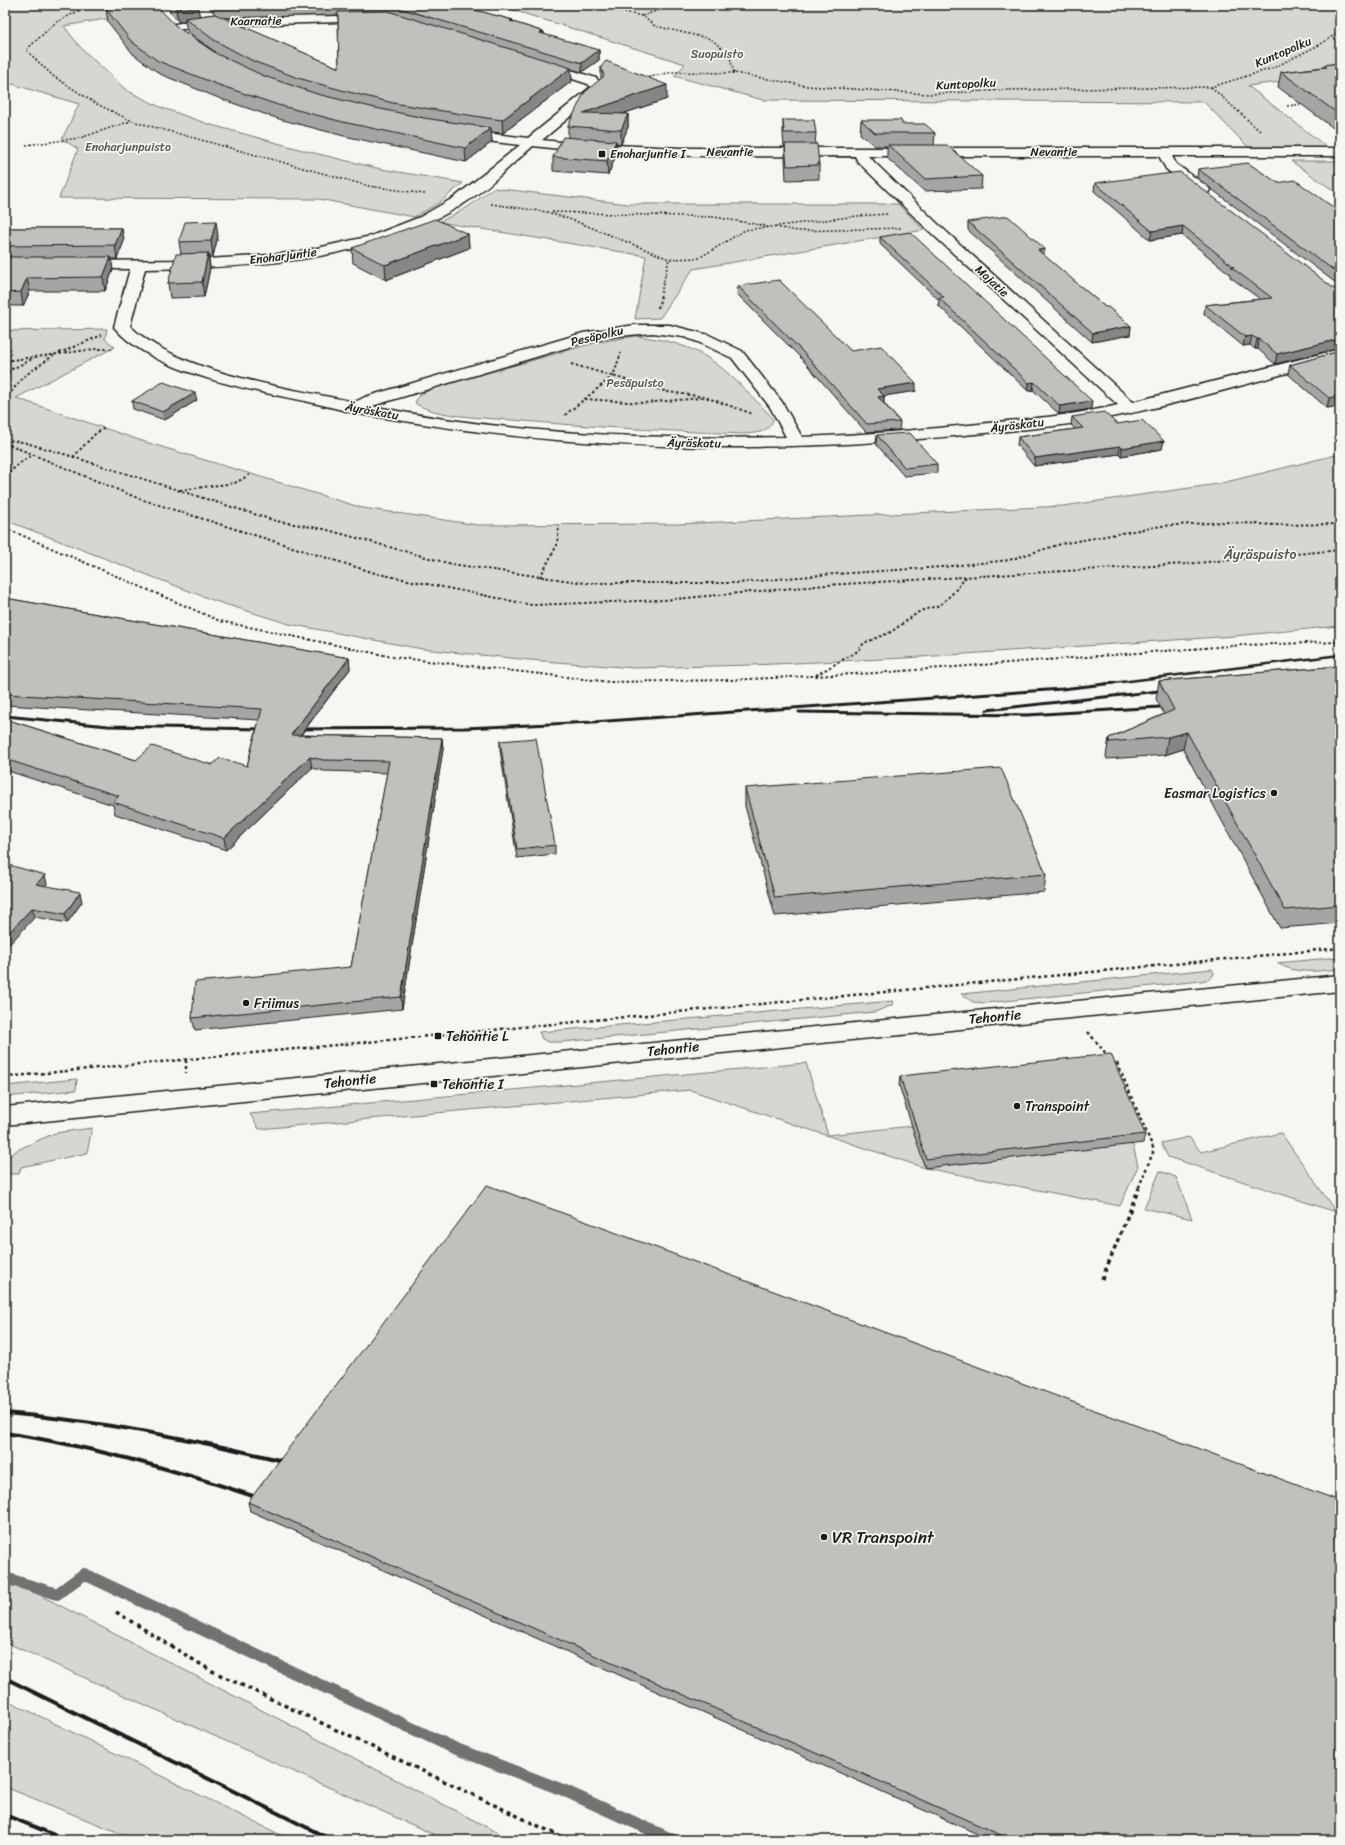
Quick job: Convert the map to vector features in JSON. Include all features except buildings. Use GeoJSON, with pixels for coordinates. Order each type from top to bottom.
{"type":"FeatureCollection","features":[{"type":"Feature","properties":{"kind":"street","name":"Kaarnatie"},"geometry":{"type":"LineString","coordinates":[[163,15],[179,32],[203,23],[380,18]]}},
{"type":"Feature","properties":{"kind":"street"},"geometry":{"type":"LineString","coordinates":[[530,143],[597,88],[598,85],[592,81],[533,62]]}},
{"type":"Feature","properties":{"kind":"street","name":"Nevantie"},"geometry":{"type":"LineString","coordinates":[[452,132],[570,147],[681,152],[1340,152]]}},
{"type":"Feature","properties":{"kind":"street","name":"Enoharjuntie"},"geometry":{"type":"LineString","coordinates":[[68,265],[139,265],[258,260],[325,251],[368,241],[400,230],[439,213],[460,200],[530,143]]}},
{"type":"Feature","properties":{"kind":"street","name":"Majatie"},"geometry":{"type":"LineString","coordinates":[[858,152],[863,159],[934,228],[1129,407]]}},
{"type":"Feature","properties":{"kind":"street"},"geometry":{"type":"LineString","coordinates":[[1164,153],[1171,166],[1214,199]]}},
{"type":"Feature","properties":{"kind":"street"},"geometry":{"type":"LineString","coordinates":[[122,327],[135,275],[139,265]]}},
{"type":"Feature","properties":{"kind":"street","name":"Äyräskatu"},"geometry":{"type":"LineString","coordinates":[[122,327],[127,333],[166,357],[211,372],[271,389],[355,408],[482,428],[679,443],[796,442],[928,436],[1086,417],[1340,354]]}},
{"type":"Feature","properties":{"kind":"street","name":"Pesäpolku"},"geometry":{"type":"LineString","coordinates":[[355,408],[371,400],[540,350],[615,330],[652,328],[681,331],[707,339],[738,355],[779,406],[790,426],[796,442]]}},
{"type":"Feature","properties":{"kind":"street","name":"Tehontie"},"geometry":{"type":"LineString","coordinates":[[5,1116],[1340,982]]}},
{"type":"Feature","properties":{"kind":"path"},"geometry":{"type":"LineString","coordinates":[[90,5],[70,13],[48,27],[26,50],[53,76],[94,103],[132,121],[369,186],[547,212],[714,217],[798,231],[934,228]]}},
{"type":"Feature","properties":{"kind":"path"},"geometry":{"type":"LineString","coordinates":[[593,5],[642,16],[655,26],[711,39],[729,54],[734,73]]}},
{"type":"Feature","properties":{"kind":"path"},"geometry":{"type":"LineString","coordinates":[[642,16],[674,5]]}},
{"type":"Feature","properties":{"kind":"path","name":"Kuntopolku"},"geometry":{"type":"LineString","coordinates":[[642,79],[673,72],[734,73],[807,86],[929,94],[1004,90],[1211,87],[1273,68],[1321,44],[1340,31]]}},
{"type":"Feature","properties":{"kind":"path"},"geometry":{"type":"LineString","coordinates":[[1211,87],[1264,134]]}},
{"type":"Feature","properties":{"kind":"path"},"geometry":{"type":"LineString","coordinates":[[1287,106],[1310,103]]}},
{"type":"Feature","properties":{"kind":"path"},"geometry":{"type":"LineString","coordinates":[[26,145],[78,139],[104,133],[132,121]]}},
{"type":"Feature","properties":{"kind":"path"},"geometry":{"type":"LineString","coordinates":[[547,212],[574,221],[669,259],[699,258],[745,230],[857,216],[919,212]]}},
{"type":"Feature","properties":{"kind":"path"},"geometry":{"type":"LineString","coordinates":[[542,433],[613,376],[616,372],[619,354],[652,328],[669,259]]}},
{"type":"Feature","properties":{"kind":"path"},"geometry":{"type":"LineString","coordinates":[[5,400],[23,377],[55,354],[122,327]]}},
{"type":"Feature","properties":{"kind":"path"},"geometry":{"type":"LineString","coordinates":[[5,361],[95,349],[150,348]]}},
{"type":"Feature","properties":{"kind":"path"},"geometry":{"type":"LineString","coordinates":[[540,350],[552,359],[668,392],[705,397],[790,426]]}},
{"type":"Feature","properties":{"kind":"path"},"geometry":{"type":"LineString","coordinates":[[5,377],[10,370],[37,357]]}},
{"type":"Feature","properties":{"kind":"path"},"geometry":{"type":"LineString","coordinates":[[585,399],[618,403],[663,404],[705,397]]}},
{"type":"Feature","properties":{"kind":"path"},"geometry":{"type":"LineString","coordinates":[[73,457],[95,434],[104,428]]}},
{"type":"Feature","properties":{"kind":"path"},"geometry":{"type":"LineString","coordinates":[[5,440],[23,442],[73,457],[276,522],[324,529],[450,564],[585,583],[738,583],[820,575],[942,567],[1009,560],[1061,544],[1115,532],[1161,526],[1224,522],[1275,525],[1340,524]]}},
{"type":"Feature","properties":{"kind":"path"},"geometry":{"type":"LineString","coordinates":[[5,443],[140,498],[378,574],[532,605],[664,600],[828,586],[1185,564],[1340,550]]}},
{"type":"Feature","properties":{"kind":"path"},"geometry":{"type":"LineString","coordinates":[[5,476],[13,470],[19,462],[34,455]]}},
{"type":"Feature","properties":{"kind":"path"},"geometry":{"type":"LineString","coordinates":[[178,490],[235,483],[251,474]]}},
{"type":"Feature","properties":{"kind":"path"},"geometry":{"type":"LineString","coordinates":[[540,577],[558,544],[561,534],[560,525]]}},
{"type":"Feature","properties":{"kind":"path"},"geometry":{"type":"LineString","coordinates":[[5,528],[220,621],[394,657],[610,682],[729,680],[815,676],[1243,646],[1340,642]]}},
{"type":"Feature","properties":{"kind":"path"},"geometry":{"type":"LineString","coordinates":[[815,676],[831,665],[858,651],[864,643],[891,632],[920,611],[940,605],[954,592],[966,577]]}},
{"type":"Feature","properties":{"kind":"path"},"geometry":{"type":"LineString","coordinates":[[5,1077],[1340,948]]}},
{"type":"Feature","properties":{"kind":"path"},"geometry":{"type":"LineString","coordinates":[[1088,1026],[1087,1031],[1108,1056]]}},
{"type":"Feature","properties":{"kind":"path"},"geometry":{"type":"LineString","coordinates":[[1102,1279],[1154,1150],[1117,1063]]}},
{"type":"Feature","properties":{"kind":"path"},"geometry":{"type":"LineString","coordinates":[[116,1612],[210,1670],[568,1840]]}},
{"type":"Feature","properties":{"kind":"green space","name":"Enoharjunpuisto"},"geometry":{"type":"Polygon","coordinates":[[[5,5],[134,5],[141,13],[64,26],[80,47],[126,90],[160,107],[208,124],[310,152],[381,169],[463,183],[439,203],[414,217],[318,199],[59,198],[78,149],[62,139],[79,104],[5,82],[5,5]]]}},
{"type":"Feature","properties":{"kind":"green space","name":"Suopuisto"},"geometry":{"type":"Polygon","coordinates":[[[497,5],[1340,5],[1340,74],[1248,86],[1328,148],[1248,147],[1204,102],[763,100],[674,76],[685,64],[497,5]]]}},
{"type":"Feature","properties":{"kind":"green space"},"geometry":{"type":"Polygon","coordinates":[[[1291,161],[1340,161],[1340,195],[1291,161]]]}},
{"type":"Feature","properties":{"kind":"green space"},"geometry":{"type":"Polygon","coordinates":[[[493,188],[628,204],[898,204],[924,230],[693,269],[660,318],[635,319],[646,256],[439,222],[468,207],[493,188]]]}},
{"type":"Feature","properties":{"kind":"green space","name":"Äyräspuisto"},"geometry":{"type":"Polygon","coordinates":[[[107,329],[105,339],[115,347],[16,398],[139,440],[363,508],[478,525],[678,524],[1063,506],[1218,484],[1340,454],[1340,626],[1234,636],[905,658],[751,665],[635,668],[530,660],[422,649],[289,624],[215,601],[5,520],[5,331],[107,329]]]}},
{"type":"Feature","properties":{"kind":"green space","name":"Pesäpuisto"},"geometry":{"type":"Polygon","coordinates":[[[635,336],[659,339],[678,344],[695,351],[710,360],[738,382],[768,413],[773,420],[771,424],[768,428],[761,432],[744,434],[570,425],[461,416],[424,408],[415,403],[419,395],[434,388],[594,343],[635,336]]]}},
{"type":"Feature","properties":{"kind":"green space"},"geometry":{"type":"Polygon","coordinates":[[[1340,957],[1340,969],[1324,971],[1300,971],[1277,963],[1340,957]]]}},
{"type":"Feature","properties":{"kind":"green space"},"geometry":{"type":"Polygon","coordinates":[[[1212,969],[1214,974],[1210,979],[1201,981],[985,1003],[973,1002],[961,994],[1212,969]]]}},
{"type":"Feature","properties":{"kind":"green space"},"geometry":{"type":"Polygon","coordinates":[[[893,1001],[892,1005],[875,1012],[562,1042],[548,1042],[542,1039],[539,1032],[893,1001]]]}},
{"type":"Feature","properties":{"kind":"green space"},"geometry":{"type":"Polygon","coordinates":[[[806,1063],[828,1135],[912,1126],[1133,1145],[1138,1166],[1120,1206],[925,1168],[690,1090],[259,1129],[250,1114],[806,1063]]]}},
{"type":"Feature","properties":{"kind":"green space"},"geometry":{"type":"Polygon","coordinates":[[[77,1079],[76,1090],[5,1097],[5,1086],[77,1079]]]}},
{"type":"Feature","properties":{"kind":"green space"},"geometry":{"type":"Polygon","coordinates":[[[92,1128],[87,1153],[21,1167],[19,1174],[5,1174],[5,1160],[17,1150],[55,1133],[92,1128]]]}},
{"type":"Feature","properties":{"kind":"green space"},"geometry":{"type":"Polygon","coordinates":[[[1281,1133],[1336,1212],[1168,1157],[1161,1143],[1189,1137],[1201,1152],[1281,1133]]]}},
{"type":"Feature","properties":{"kind":"green space"},"geometry":{"type":"Polygon","coordinates":[[[1160,1171],[1176,1177],[1192,1219],[1144,1208],[1160,1171]]]}},
{"type":"Feature","properties":{"kind":"green space"},"geometry":{"type":"Polygon","coordinates":[[[5,1577],[512,1840],[446,1840],[5,1642],[5,1577]]]}},
{"type":"Feature","properties":{"kind":"green space"},"geometry":{"type":"Polygon","coordinates":[[[5,1699],[291,1840],[137,1840],[5,1787],[5,1699]]]}},
{"type":"Feature","properties":{"kind":"waterway"},"geometry":{"type":"LineString","coordinates":[[5,1578],[57,1594],[84,1574],[454,1748],[563,1790],[673,1840]]}},
{"type":"Feature","properties":{"kind":"railway"},"geometry":{"type":"LineString","coordinates":[[1105,684],[1340,655]]}},
{"type":"Feature","properties":{"kind":"railway"},"geometry":{"type":"LineString","coordinates":[[293,729],[464,728],[593,722],[1062,689],[1114,683]]}},
{"type":"Feature","properties":{"kind":"railway"},"geometry":{"type":"LineString","coordinates":[[987,710],[1168,690]]}},
{"type":"Feature","properties":{"kind":"railway"},"geometry":{"type":"LineString","coordinates":[[799,712],[1027,715],[1160,707]]}},
{"type":"Feature","properties":{"kind":"railway"},"geometry":{"type":"LineString","coordinates":[[5,716],[108,726],[267,729]]}},
{"type":"Feature","properties":{"kind":"railway"},"geometry":{"type":"LineString","coordinates":[[5,1413],[41,1416],[112,1426],[182,1438],[287,1462]]}},
{"type":"Feature","properties":{"kind":"railway"},"geometry":{"type":"LineString","coordinates":[[5,1433],[37,1438],[134,1460],[259,1498]]}},
{"type":"Feature","properties":{"kind":"railway"},"geometry":{"type":"LineString","coordinates":[[5,1678],[332,1840]]}},
{"type":"Feature","properties":{"kind":"railway"},"geometry":{"type":"LineString","coordinates":[[5,1815],[67,1840]]}},
{"type":"Feature","properties":{"kind":"place","name":"Enoharjuntie I"},"geometry":{"type":"Point","coordinates":[602,154]}},
{"type":"Feature","properties":{"kind":"place","name":"Easmar Logistics"},"geometry":{"type":"Point","coordinates":[1274,793]}},
{"type":"Feature","properties":{"kind":"place","name":"Friimus"},"geometry":{"type":"Point","coordinates":[246,1003]}},
{"type":"Feature","properties":{"kind":"place","name":"Tehontie L"},"geometry":{"type":"Point","coordinates":[438,1036]}},
{"type":"Feature","properties":{"kind":"place","name":"Tehontie I"},"geometry":{"type":"Point","coordinates":[434,1084]}},
{"type":"Feature","properties":{"kind":"place","name":"Transpoint"},"geometry":{"type":"Point","coordinates":[1017,1106]}},
{"type":"Feature","properties":{"kind":"place","name":"VR Transpoint"},"geometry":{"type":"Point","coordinates":[824,1537]}}]}
